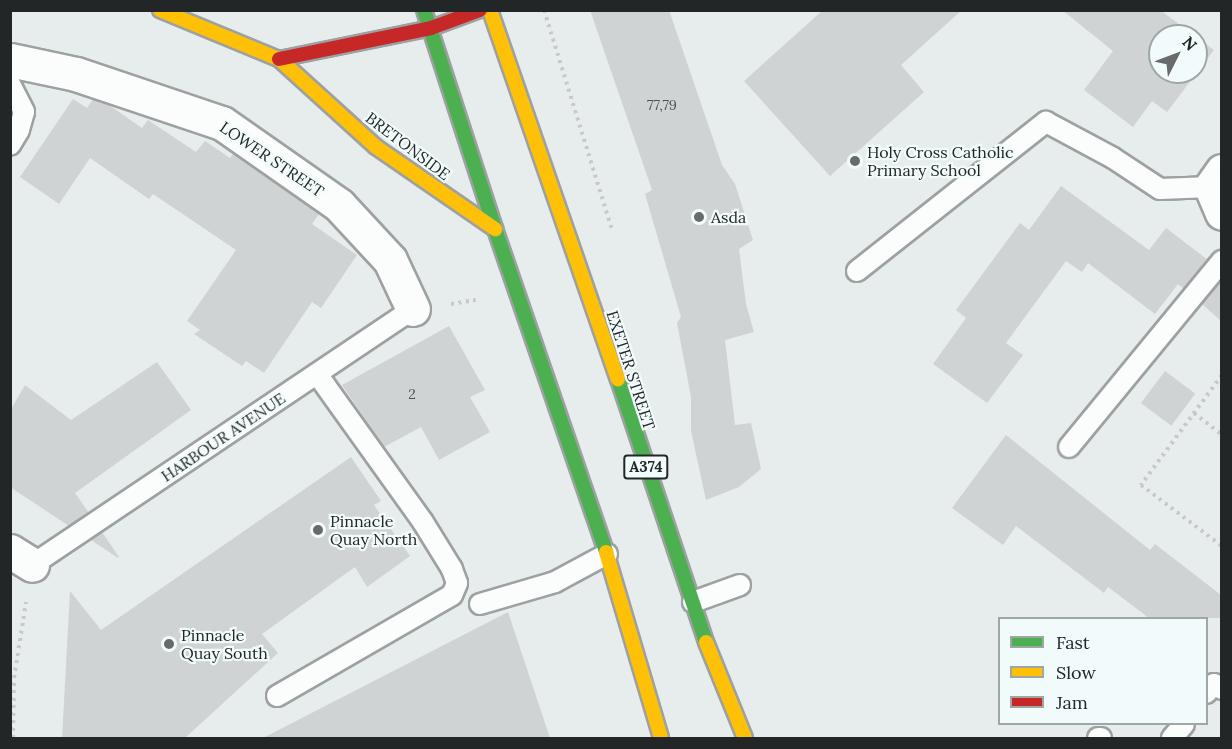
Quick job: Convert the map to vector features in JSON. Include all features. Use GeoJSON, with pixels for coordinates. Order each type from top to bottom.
{"type":"FeatureCollection","features":[{"type":"Feature","properties":{"kind":"main road","name":"BRETONSIDE"},"geometry":{"type":"LineString","coordinates":[[160,10],[279,59],[376,147],[495,229]]}},
{"type":"Feature","properties":{"kind":"main road"},"geometry":{"type":"LineString","coordinates":[[424,10],[495,229],[607,554],[631,642],[662,738]]}},
{"type":"Feature","properties":{"kind":"main road"},"geometry":{"type":"LineString","coordinates":[[279,59],[431,28],[480,10]]}},
{"type":"Feature","properties":{"kind":"main road","name":"EXETER STREET"},"geometry":{"type":"LineString","coordinates":[[490,10],[574,249],[717,674],[745,738]]}},
{"type":"Feature","properties":{"kind":"main road"},"geometry":{"type":"LineString","coordinates":[[717,674],[719,714]]}},
{"type":"Feature","properties":{"kind":"street","name":"LOWER STREET"},"geometry":{"type":"LineString","coordinates":[[10,60],[76,74],[222,123],[339,205],[390,260],[413,309]]}},
{"type":"Feature","properties":{"kind":"lane"},"geometry":{"type":"LineString","coordinates":[[10,84],[24,112],[19,130],[10,145]]}},
{"type":"Feature","properties":{"kind":"lane"},"geometry":{"type":"LineString","coordinates":[[857,271],[1046,122],[1113,158],[1160,189],[1218,190]]}},
{"type":"Feature","properties":{"kind":"lane"},"geometry":{"type":"LineString","coordinates":[[1069,447],[1221,261]]}},
{"type":"Feature","properties":{"kind":"lane","name":"HARBOUR AVENUE"},"geometry":{"type":"LineString","coordinates":[[21,558],[317,374],[413,309]]}},
{"type":"Feature","properties":{"kind":"lane"},"geometry":{"type":"LineString","coordinates":[[277,696],[452,595],[457,583],[452,569],[423,522],[317,374]]}},
{"type":"Feature","properties":{"kind":"lane"},"geometry":{"type":"LineString","coordinates":[[480,604],[555,582],[607,554]]}},
{"type":"Feature","properties":{"kind":"lane"},"geometry":{"type":"LineString","coordinates":[[693,602],[740,585]]}},
{"type":"Feature","properties":{"kind":"lane"},"geometry":{"type":"LineString","coordinates":[[1208,691],[1214,684],[1221,689]]}},
{"type":"Feature","properties":{"kind":"lane"},"geometry":{"type":"LineString","coordinates":[[1172,738],[1182,725]]}},
{"type":"Feature","properties":{"kind":"path"},"geometry":{"type":"LineString","coordinates":[[413,309],[519,294]]}},
{"type":"Feature","properties":{"kind":"path"},"geometry":{"type":"LineString","coordinates":[[1221,375],[1141,485],[1221,546]]}},
{"type":"Feature","properties":{"kind":"path"},"geometry":{"type":"LineString","coordinates":[[1194,413],[1221,435]]}},
{"type":"Feature","properties":{"kind":"path"},"geometry":{"type":"LineString","coordinates":[[13,738],[21,558]]}},
{"type":"Feature","properties":{"kind":"building"},"geometry":{"type":"Polygon","coordinates":[[[590,10],[669,10],[722,165],[735,184],[753,240],[739,249],[746,304],[754,332],[725,340],[735,425],[751,423],[761,469],[739,487],[706,500],[691,431],[691,397],[677,323],[681,317],[645,194],[652,190],[590,10]]]}},
{"type":"Feature","properties":{"kind":"building"},"geometry":{"type":"Polygon","coordinates":[[[823,10],[962,10],[901,65],[924,92],[830,176],[744,81],[823,10]]]}},
{"type":"Feature","properties":{"kind":"building"},"geometry":{"type":"Polygon","coordinates":[[[1062,10],[1160,10],[1179,24],[1148,24],[1148,84],[1188,84],[1167,112],[1152,101],[1133,127],[1084,90],[1113,51],[1062,10]]]}},
{"type":"Feature","properties":{"kind":"building"},"geometry":{"type":"Polygon","coordinates":[[[1208,46],[1214,50],[1208,58],[1208,46]]]}},
{"type":"Feature","properties":{"kind":"building"},"geometry":{"type":"Polygon","coordinates":[[[73,99],[87,108],[93,99],[109,105],[142,128],[148,120],[196,152],[205,141],[230,158],[233,154],[319,214],[312,224],[357,255],[321,308],[312,302],[264,373],[246,361],[242,366],[194,334],[200,330],[187,321],[236,250],[153,194],[149,199],[90,158],[59,204],[20,177],[73,99]]]}},
{"type":"Feature","properties":{"kind":"building"},"geometry":{"type":"Polygon","coordinates":[[[1061,186],[1149,250],[1166,228],[1208,260],[1184,289],[1178,284],[1155,314],[1088,263],[1082,272],[1066,261],[1006,343],[1023,355],[987,403],[933,364],[966,318],[956,310],[1020,223],[1029,230],[1061,186]]]}},
{"type":"Feature","properties":{"kind":"building"},"geometry":{"type":"Polygon","coordinates":[[[1221,280],[1221,321],[1202,304],[1221,280]]]}},
{"type":"Feature","properties":{"kind":"building"},"geometry":{"type":"Polygon","coordinates":[[[449,326],[485,390],[470,397],[490,432],[439,460],[421,427],[384,447],[342,385],[449,326]]]}},
{"type":"Feature","properties":{"kind":"building"},"geometry":{"type":"Polygon","coordinates":[[[157,362],[191,410],[75,493],[89,513],[69,526],[10,487],[10,411],[25,385],[71,420],[157,362]]]}},
{"type":"Feature","properties":{"kind":"building"},"geometry":{"type":"Polygon","coordinates":[[[1165,371],[1195,394],[1171,426],[1141,403],[1165,371]]]}},
{"type":"Feature","properties":{"kind":"building"},"geometry":{"type":"Polygon","coordinates":[[[1006,435],[1150,550],[1155,544],[1221,595],[1221,618],[1148,617],[1108,587],[1104,593],[1016,526],[1003,545],[952,508],[1006,435]]]}},
{"type":"Feature","properties":{"kind":"building"},"geometry":{"type":"Polygon","coordinates":[[[351,457],[381,501],[374,505],[410,556],[367,587],[355,567],[262,634],[278,653],[185,738],[62,738],[70,591],[101,630],[351,457]]]}},
{"type":"Feature","properties":{"kind":"building"},"geometry":{"type":"Polygon","coordinates":[[[102,532],[119,557],[118,558],[91,540],[102,532]]]}},
{"type":"Feature","properties":{"kind":"building"},"geometry":{"type":"Polygon","coordinates":[[[508,612],[550,738],[263,738],[508,612]]]}},
{"type":"Feature","properties":{"kind":"traffic: fast"},"geometry":{"type":"LineString","coordinates":[[424,10],[495,229],[606,552]]}},
{"type":"Feature","properties":{"kind":"traffic: fast"},"geometry":{"type":"LineString","coordinates":[[618,379],[706,642]]}},
{"type":"Feature","properties":{"kind":"traffic: slow"},"geometry":{"type":"LineString","coordinates":[[160,10],[279,59],[376,147],[495,229]]}},
{"type":"Feature","properties":{"kind":"traffic: slow"},"geometry":{"type":"LineString","coordinates":[[490,10],[618,379]]}},
{"type":"Feature","properties":{"kind":"traffic: slow"},"geometry":{"type":"LineString","coordinates":[[606,552],[661,738]]}},
{"type":"Feature","properties":{"kind":"traffic: slow"},"geometry":{"type":"LineString","coordinates":[[706,642],[745,738]]}},
{"type":"Feature","properties":{"kind":"traffic: jam"},"geometry":{"type":"LineString","coordinates":[[279,59],[431,28],[480,10]]}},
{"type":"Feature","properties":{"kind":"place","name":"Holy Cross Catholic Primary School"},"geometry":{"type":"Point","coordinates":[855,161]}},
{"type":"Feature","properties":{"kind":"place","name":"Asda"},"geometry":{"type":"Point","coordinates":[699,217]}},
{"type":"Feature","properties":{"kind":"place","name":"Pinnacle Quay North"},"geometry":{"type":"Point","coordinates":[318,530]}},
{"type":"Feature","properties":{"kind":"place","name":"Pinnacle Quay South"},"geometry":{"type":"Point","coordinates":[169,644]}}]}
